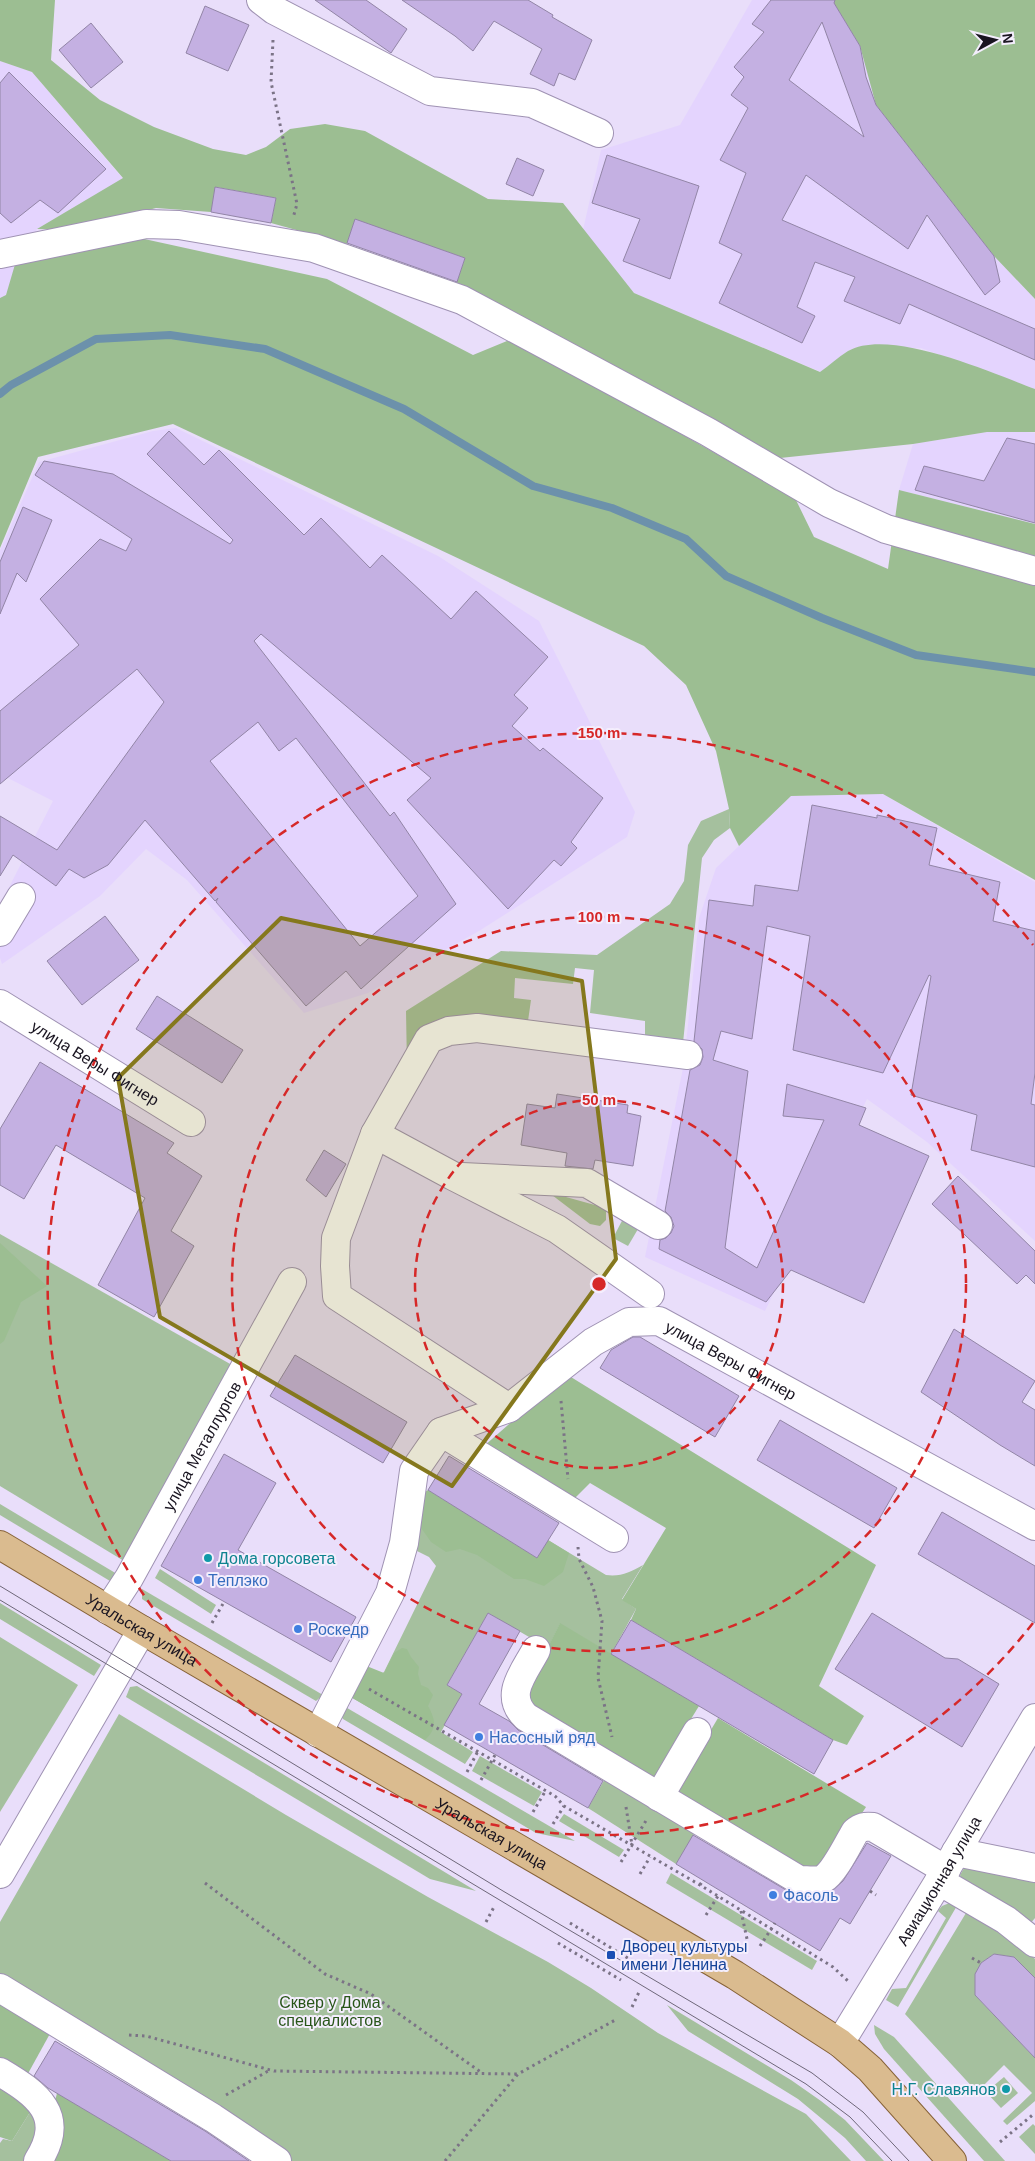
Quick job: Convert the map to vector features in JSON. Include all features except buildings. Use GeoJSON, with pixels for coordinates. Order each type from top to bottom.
{"type":"FeatureCollection","features":[{"type":"Feature","properties":{"kind":"main road","name":"Уральская улица"},"geometry":{"type":"LineString","coordinates":[[0,1545],[318,1733],[735,1975],[840,2043],[870,2069],[952,2161]]}},
{"type":"Feature","properties":{"kind":"street"},"geometry":{"type":"LineString","coordinates":[[268,5],[430,91],[532,103],[599,133]]}},
{"type":"Feature","properties":{"kind":"street"},"geometry":{"type":"LineString","coordinates":[[0,254],[146,224],[179,225],[314,248],[462,300],[708,432],[829,503],[886,529],[1035,572]]}},
{"type":"Feature","properties":{"kind":"street"},"geometry":{"type":"LineString","coordinates":[[0,932],[21,897]]}},
{"type":"Feature","properties":{"kind":"street","name":"улица Веры Фигнер"},"geometry":{"type":"LineString","coordinates":[[0,1004],[191,1122]]}},
{"type":"Feature","properties":{"kind":"street"},"geometry":{"type":"LineString","coordinates":[[509,1408],[337,1296],[336,1238],[375,1134],[429,1038],[449,1031],[477,1028],[688,1055]]}},
{"type":"Feature","properties":{"kind":"street"},"geometry":{"type":"LineString","coordinates":[[375,1134],[452,1176],[557,1229],[650,1294]]}},
{"type":"Feature","properties":{"kind":"street"},"geometry":{"type":"LineString","coordinates":[[452,1176],[587,1182],[658,1225]]}},
{"type":"Feature","properties":{"kind":"street","name":"улица Металлургов"},"geometry":{"type":"LineString","coordinates":[[108,1610],[129,1578],[292,1282]]}},
{"type":"Feature","properties":{"kind":"street","name":"улица Веры Фигнер"},"geometry":{"type":"LineString","coordinates":[[441,1432],[509,1408],[593,1342],[630,1322],[658,1321],[1035,1526]]}},
{"type":"Feature","properties":{"kind":"street"},"geometry":{"type":"LineString","coordinates":[[318,1733],[390,1593],[404,1543],[414,1471],[441,1432],[614,1538]]}},
{"type":"Feature","properties":{"kind":"street"},"geometry":{"type":"LineString","coordinates":[[0,1874],[142,1630]]}},
{"type":"Feature","properties":{"kind":"street"},"geometry":{"type":"LineString","coordinates":[[536,1650],[518,1684],[514,1698],[518,1710],[526,1717],[799,1880],[812,1881],[822,1879],[829,1874],[855,1832],[866,1826],[873,1827],[947,1868],[1035,1944]]}},
{"type":"Feature","properties":{"kind":"street","name":"Авиационная улица"},"geometry":{"type":"LineString","coordinates":[[840,2043],[947,1868],[1035,1718]]}},
{"type":"Feature","properties":{"kind":"street"},"geometry":{"type":"LineString","coordinates":[[659,1797],[697,1732]]}},
{"type":"Feature","properties":{"kind":"street"},"geometry":{"type":"LineString","coordinates":[[947,1868],[1035,1868]]}},
{"type":"Feature","properties":{"kind":"street"},"geometry":{"type":"LineString","coordinates":[[0,1988],[213,2118],[277,2161]]}},
{"type":"Feature","properties":{"kind":"street"},"geometry":{"type":"LineString","coordinates":[[0,2072],[26,2088],[43,2105],[50,2125],[43,2152],[38,2161]]}},
{"type":"Feature","properties":{"kind":"path"},"geometry":{"type":"LineString","coordinates":[[268,5],[271,82],[296,204],[286,242]]}},
{"type":"Feature","properties":{"kind":"path"},"geometry":{"type":"LineString","coordinates":[[564,1365],[561,1406],[572,1512],[580,1559],[593,1587],[602,1621],[598,1678],[620,1773],[632,1845],[621,1862]]}},
{"type":"Feature","properties":{"kind":"path"},"geometry":{"type":"LineString","coordinates":[[212,1623],[224,1602]]}},
{"type":"Feature","properties":{"kind":"path"},"geometry":{"type":"LineString","coordinates":[[348,1676],[546,1790],[564,1806],[700,1885],[833,1966],[854,1988]]}},
{"type":"Feature","properties":{"kind":"path"},"geometry":{"type":"LineString","coordinates":[[467,1772],[478,1751]]}},
{"type":"Feature","properties":{"kind":"path"},"geometry":{"type":"LineString","coordinates":[[481,1780],[495,1754]]}},
{"type":"Feature","properties":{"kind":"path"},"geometry":{"type":"LineString","coordinates":[[533,1812],[546,1790]]}},
{"type":"Feature","properties":{"kind":"path"},"geometry":{"type":"LineString","coordinates":[[555,1796],[558,1790]]}},
{"type":"Feature","properties":{"kind":"path"},"geometry":{"type":"LineString","coordinates":[[553,1824],[564,1806]]}},
{"type":"Feature","properties":{"kind":"path"},"geometry":{"type":"LineString","coordinates":[[640,1874],[650,1856]]}},
{"type":"Feature","properties":{"kind":"path"},"geometry":{"type":"LineString","coordinates":[[700,1885],[703,1880]]}},
{"type":"Feature","properties":{"kind":"path"},"geometry":{"type":"LineString","coordinates":[[205,1884],[325,1974],[371,1994],[482,2074]]}},
{"type":"Feature","properties":{"kind":"path"},"geometry":{"type":"LineString","coordinates":[[870,1891],[876,1895]]}},
{"type":"Feature","properties":{"kind":"path"},"geometry":{"type":"LineString","coordinates":[[706,1915],[718,1896]]}},
{"type":"Feature","properties":{"kind":"path"},"geometry":{"type":"LineString","coordinates":[[486,1922],[494,1906]]}},
{"type":"Feature","properties":{"kind":"path"},"geometry":{"type":"LineString","coordinates":[[741,1910],[747,1939]]}},
{"type":"Feature","properties":{"kind":"path"},"geometry":{"type":"LineString","coordinates":[[570,1922],[641,1966]]}},
{"type":"Feature","properties":{"kind":"path"},"geometry":{"type":"LineString","coordinates":[[760,1946],[775,1923]]}},
{"type":"Feature","properties":{"kind":"path"},"geometry":{"type":"LineString","coordinates":[[558,1943],[621,1980]]}},
{"type":"Feature","properties":{"kind":"path"},"geometry":{"type":"LineString","coordinates":[[972,1958],[981,1963]]}},
{"type":"Feature","properties":{"kind":"path"},"geometry":{"type":"LineString","coordinates":[[632,2007],[640,1990]]}},
{"type":"Feature","properties":{"kind":"path"},"geometry":{"type":"LineString","coordinates":[[445,2161],[518,2074],[617,2019]]}},
{"type":"Feature","properties":{"kind":"path"},"geometry":{"type":"LineString","coordinates":[[128,2035],[146,2036],[271,2070],[518,2074]]}},
{"type":"Feature","properties":{"kind":"path"},"geometry":{"type":"LineString","coordinates":[[213,2118],[227,2093],[271,2070]]}},
{"type":"Feature","properties":{"kind":"path"},"geometry":{"type":"LineString","coordinates":[[1000,2142],[1035,2114]]}},
{"type":"Feature","properties":{"kind":"highlighted area"},"geometry":{"type":"Polygon","coordinates":[[[281,918],[582,981],[616,1259],[452,1486],[160,1317],[118,1078],[281,918]]]}},
{"type":"Feature","properties":{"kind":"shaded area"},"geometry":{"type":"Polygon","coordinates":[[[752,0],[832,0],[994,256],[1035,299],[1035,389],[921,348],[849,350],[821,372],[634,293],[583,230],[601,150],[680,125],[752,0]]]}},
{"type":"Feature","properties":{"kind":"shaded area"},"geometry":{"type":"Polygon","coordinates":[[[0,61],[32,72],[123,179],[37,229],[0,306],[0,61]]]}},
{"type":"Feature","properties":{"kind":"shaded area"},"geometry":{"type":"Polygon","coordinates":[[[176,428],[438,556],[539,621],[635,812],[627,837],[479,931],[368,993],[304,1013],[187,880],[146,849],[100,896],[2,964],[0,958],[0,905],[53,801],[0,774],[0,551],[39,462],[153,431],[176,428]]]}},
{"type":"Feature","properties":{"kind":"shaded area"},"geometry":{"type":"Polygon","coordinates":[[[1015,431],[1035,433],[1035,524],[899,490],[913,444],[987,432],[1015,431]]]}},
{"type":"Feature","properties":{"kind":"shaded area"},"geometry":{"type":"Polygon","coordinates":[[[883,794],[1035,882],[1035,1241],[927,1142],[867,1099],[765,1311],[645,1257],[684,1063],[699,918],[716,868],[791,796],[883,794]]]}},
{"type":"Feature","properties":{"kind":"green space"},"geometry":{"type":"Polygon","coordinates":[[[0,0],[55,0],[51,60],[100,100],[154,127],[213,149],[246,155],[266,147],[290,129],[325,124],[365,131],[488,199],[563,203],[634,293],[820,372],[848,351],[866,345],[889,345],[914,348],[941,355],[1035,389],[1035,432],[987,432],[913,444],[780,458],[630,374],[456,283],[465,258],[355,220],[347,244],[271,223],[276,198],[216,187],[211,212],[156,208],[72,230],[37,229],[123,178],[32,72],[0,61],[0,0]]]}},
{"type":"Feature","properties":{"kind":"green space"},"geometry":{"type":"Polygon","coordinates":[[[832,0],[1035,0],[1035,299],[994,256],[876,105],[860,46],[832,0]]]}},
{"type":"Feature","properties":{"kind":"green space"},"geometry":{"type":"Polygon","coordinates":[[[126,235],[327,279],[473,355],[512,339],[795,498],[814,537],[888,569],[899,490],[1035,524],[1035,880],[883,794],[791,796],[739,846],[730,828],[729,809],[716,751],[686,685],[644,646],[173,424],[38,457],[0,548],[0,298],[6,295],[16,261],[126,235]]]}},
{"type":"Feature","properties":{"kind":"green space"},"geometry":{"type":"Polygon","coordinates":[[[729,809],[730,828],[714,840],[702,858],[683,1043],[645,1039],[645,1021],[590,1013],[594,970],[575,968],[573,984],[515,978],[514,998],[531,1000],[527,1028],[470,1021],[407,1067],[406,1011],[501,951],[597,955],[670,904],[684,881],[688,845],[701,821],[729,809]]]}},
{"type":"Feature","properties":{"kind":"green space"},"geometry":{"type":"Polygon","coordinates":[[[548,1192],[602,1207],[606,1211],[606,1220],[600,1226],[590,1224],[548,1192]]]}},
{"type":"Feature","properties":{"kind":"green space"},"geometry":{"type":"Polygon","coordinates":[[[625,1215],[641,1224],[628,1246],[613,1238],[625,1215]]]}},
{"type":"Feature","properties":{"kind":"green space"},"geometry":{"type":"Polygon","coordinates":[[[0,1234],[232,1365],[129,1564],[0,1486],[0,1234]]]}},
{"type":"Feature","properties":{"kind":"green space"},"geometry":{"type":"Polygon","coordinates":[[[0,1243],[47,1286],[21,1302],[4,1341],[0,1344],[0,1243]]]}},
{"type":"Feature","properties":{"kind":"green space"},"geometry":{"type":"Polygon","coordinates":[[[566,1374],[876,1565],[819,1686],[864,1716],[847,1745],[833,1740],[631,1620],[636,1609],[622,1600],[666,1528],[590,1483],[572,1501],[484,1446],[566,1374]]]}},
{"type":"Feature","properties":{"kind":"green space"},"geometry":{"type":"Polygon","coordinates":[[[428,1490],[537,1558],[548,1540],[606,1575],[621,1575],[643,1565],[622,1599],[636,1609],[611,1654],[560,1624],[548,1648],[488,1613],[447,1685],[462,1694],[441,1732],[473,1752],[465,1764],[349,1696],[384,1672],[436,1566],[429,1557],[417,1551],[419,1525],[428,1490]]]}},
{"type":"Feature","properties":{"kind":"green space"},"geometry":{"type":"Polygon","coordinates":[[[428,1490],[537,1558],[548,1540],[569,1553],[563,1572],[544,1586],[525,1579],[514,1579],[477,1555],[460,1549],[446,1552],[431,1542],[419,1525],[422,1494],[428,1490]]]}},
{"type":"Feature","properties":{"kind":"green space"},"geometry":{"type":"Polygon","coordinates":[[[0,1504],[122,1577],[110,1581],[0,1515],[0,1504]]]}},
{"type":"Feature","properties":{"kind":"green space"},"geometry":{"type":"Polygon","coordinates":[[[160,1569],[216,1605],[211,1614],[155,1578],[160,1569]]]}},
{"type":"Feature","properties":{"kind":"green space"},"geometry":{"type":"Polygon","coordinates":[[[142,1589],[323,1695],[316,1701],[145,1601],[142,1599],[142,1589]]]}},
{"type":"Feature","properties":{"kind":"green space"},"geometry":{"type":"Polygon","coordinates":[[[0,1603],[101,1665],[94,1676],[0,1619],[0,1603]]]}},
{"type":"Feature","properties":{"kind":"green space"},"geometry":{"type":"Polygon","coordinates":[[[560,1623],[699,1706],[652,1782],[535,1713],[525,1693],[560,1623]]]}},
{"type":"Feature","properties":{"kind":"green space"},"geometry":{"type":"Polygon","coordinates":[[[0,1637],[78,1685],[0,1812],[0,1637]]]}},
{"type":"Feature","properties":{"kind":"green space"},"geometry":{"type":"Polygon","coordinates":[[[402,1648],[407,1649],[419,1667],[418,1674],[421,1685],[428,1688],[433,1695],[428,1706],[433,1716],[434,1724],[432,1732],[425,1740],[349,1696],[364,1665],[384,1673],[394,1653],[402,1648]]]}},
{"type":"Feature","properties":{"kind":"green space"},"geometry":{"type":"Polygon","coordinates":[[[137,1686],[476,1891],[430,1879],[126,1697],[130,1687],[137,1686]]]}},
{"type":"Feature","properties":{"kind":"green space"},"geometry":{"type":"Polygon","coordinates":[[[342,1705],[575,1841],[536,1833],[343,1719],[341,1716],[342,1705]]]}},
{"type":"Feature","properties":{"kind":"green space","name":"Сквер у Дома специалистов"},"geometry":{"type":"Polygon","coordinates":[[[119,1714],[286,1815],[428,1897],[548,1962],[658,2033],[806,2114],[851,2161],[290,2161],[0,1983],[0,1922],[119,1714]]]}},
{"type":"Feature","properties":{"kind":"green space"},"geometry":{"type":"Polygon","coordinates":[[[718,1718],[866,1807],[828,1865],[810,1875],[673,1794],[718,1718]]]}},
{"type":"Feature","properties":{"kind":"green space"},"geometry":{"type":"Polygon","coordinates":[[[480,1756],[542,1792],[534,1806],[472,1771],[480,1756]]]}},
{"type":"Feature","properties":{"kind":"green space"},"geometry":{"type":"Polygon","coordinates":[[[606,1777],[697,1829],[676,1864],[588,1808],[606,1777]]]}},
{"type":"Feature","properties":{"kind":"green space"},"geometry":{"type":"Polygon","coordinates":[[[564,1814],[624,1850],[619,1857],[559,1821],[564,1814]]]}},
{"type":"Feature","properties":{"kind":"green space"},"geometry":{"type":"Polygon","coordinates":[[[967,1863],[1035,1880],[1035,1918],[1030,1924],[962,1882],[960,1875],[967,1863]]]}},
{"type":"Feature","properties":{"kind":"green space"},"geometry":{"type":"Polygon","coordinates":[[[671,1873],[817,1961],[812,1970],[666,1883],[671,1873]]]}},
{"type":"Feature","properties":{"kind":"green space"},"geometry":{"type":"Polygon","coordinates":[[[952,1902],[958,1904],[898,2007],[886,2000],[892,1989],[906,1988],[946,1918],[938,1911],[942,1906],[952,1902]]]}},
{"type":"Feature","properties":{"kind":"green space"},"geometry":{"type":"Polygon","coordinates":[[[969,1908],[1011,1935],[1035,1959],[1035,1978],[1014,1957],[994,1954],[981,1963],[975,1995],[1035,2058],[1035,2101],[1007,2125],[1003,2121],[1032,2093],[1004,2065],[977,2092],[905,2014],[969,1908]]]}},
{"type":"Feature","properties":{"kind":"green space"},"geometry":{"type":"Polygon","coordinates":[[[0,1998],[52,2030],[25,2079],[0,2065],[0,1998]]]}},
{"type":"Feature","properties":{"kind":"green space"},"geometry":{"type":"Polygon","coordinates":[[[667,2005],[791,2080],[821,2101],[845,2120],[884,2161],[866,2161],[845,2138],[798,2099],[688,2031],[667,2005]]]}},
{"type":"Feature","properties":{"kind":"green space"},"geometry":{"type":"Polygon","coordinates":[[[874,2025],[894,2037],[1005,2161],[984,2161],[884,2049],[875,2034],[874,2025]]]}},
{"type":"Feature","properties":{"kind":"green space"},"geometry":{"type":"Polygon","coordinates":[[[1004,2077],[1018,2093],[1001,2108],[986,2092],[1004,2077]]]}},
{"type":"Feature","properties":{"kind":"green space"},"geometry":{"type":"Polygon","coordinates":[[[0,2079],[37,2101],[12,2141],[0,2137],[0,2079]]]}},
{"type":"Feature","properties":{"kind":"green space"},"geometry":{"type":"Polygon","coordinates":[[[57,2093],[171,2161],[52,2161],[60,2142],[53,2111],[57,2093]]]}},
{"type":"Feature","properties":{"kind":"green space"},"geometry":{"type":"Polygon","coordinates":[[[37,2101],[41,2121],[29,2161],[0,2161],[0,2143],[3,2139],[12,2141],[37,2101]]]}},
{"type":"Feature","properties":{"kind":"green space"},"geometry":{"type":"Polygon","coordinates":[[[1033,2124],[1035,2126],[1035,2154],[1019,2137],[1033,2124]]]}},
{"type":"Feature","properties":{"kind":"waterway"},"geometry":{"type":"LineString","coordinates":[[0,394],[11,385],[96,339],[170,335],[265,349],[404,409],[533,486],[612,508],[686,539],[726,576],[822,618],[916,655],[1035,672]]}},
{"type":"Feature","properties":{"kind":"tram line"},"geometry":{"type":"LineString","coordinates":[[0,1586],[503,1891],[812,2073],[863,2112],[909,2161]]}},
{"type":"Feature","properties":{"kind":"tram line"},"geometry":{"type":"LineString","coordinates":[[0,1600],[806,2084],[850,2117],[892,2161]]}},
{"type":"Feature","properties":{"kind":"place","name":"Дома горсовета"},"geometry":{"type":"Point","coordinates":[208,1558]}},
{"type":"Feature","properties":{"kind":"place","name":"Теплэко"},"geometry":{"type":"Point","coordinates":[198,1580]}},
{"type":"Feature","properties":{"kind":"place","name":"Роскедр"},"geometry":{"type":"Point","coordinates":[298,1629]}},
{"type":"Feature","properties":{"kind":"place","name":"Насосный ряд"},"geometry":{"type":"Point","coordinates":[479,1737]}},
{"type":"Feature","properties":{"kind":"place","name":"Фасоль"},"geometry":{"type":"Point","coordinates":[773,1895]}},
{"type":"Feature","properties":{"kind":"place","name":"Дворец культуры имени Ленина"},"geometry":{"type":"Point","coordinates":[611,1955]}},
{"type":"Feature","properties":{"kind":"place","name":"Н.Г. Славянов"},"geometry":{"type":"Point","coordinates":[1006,2089]}}]}
